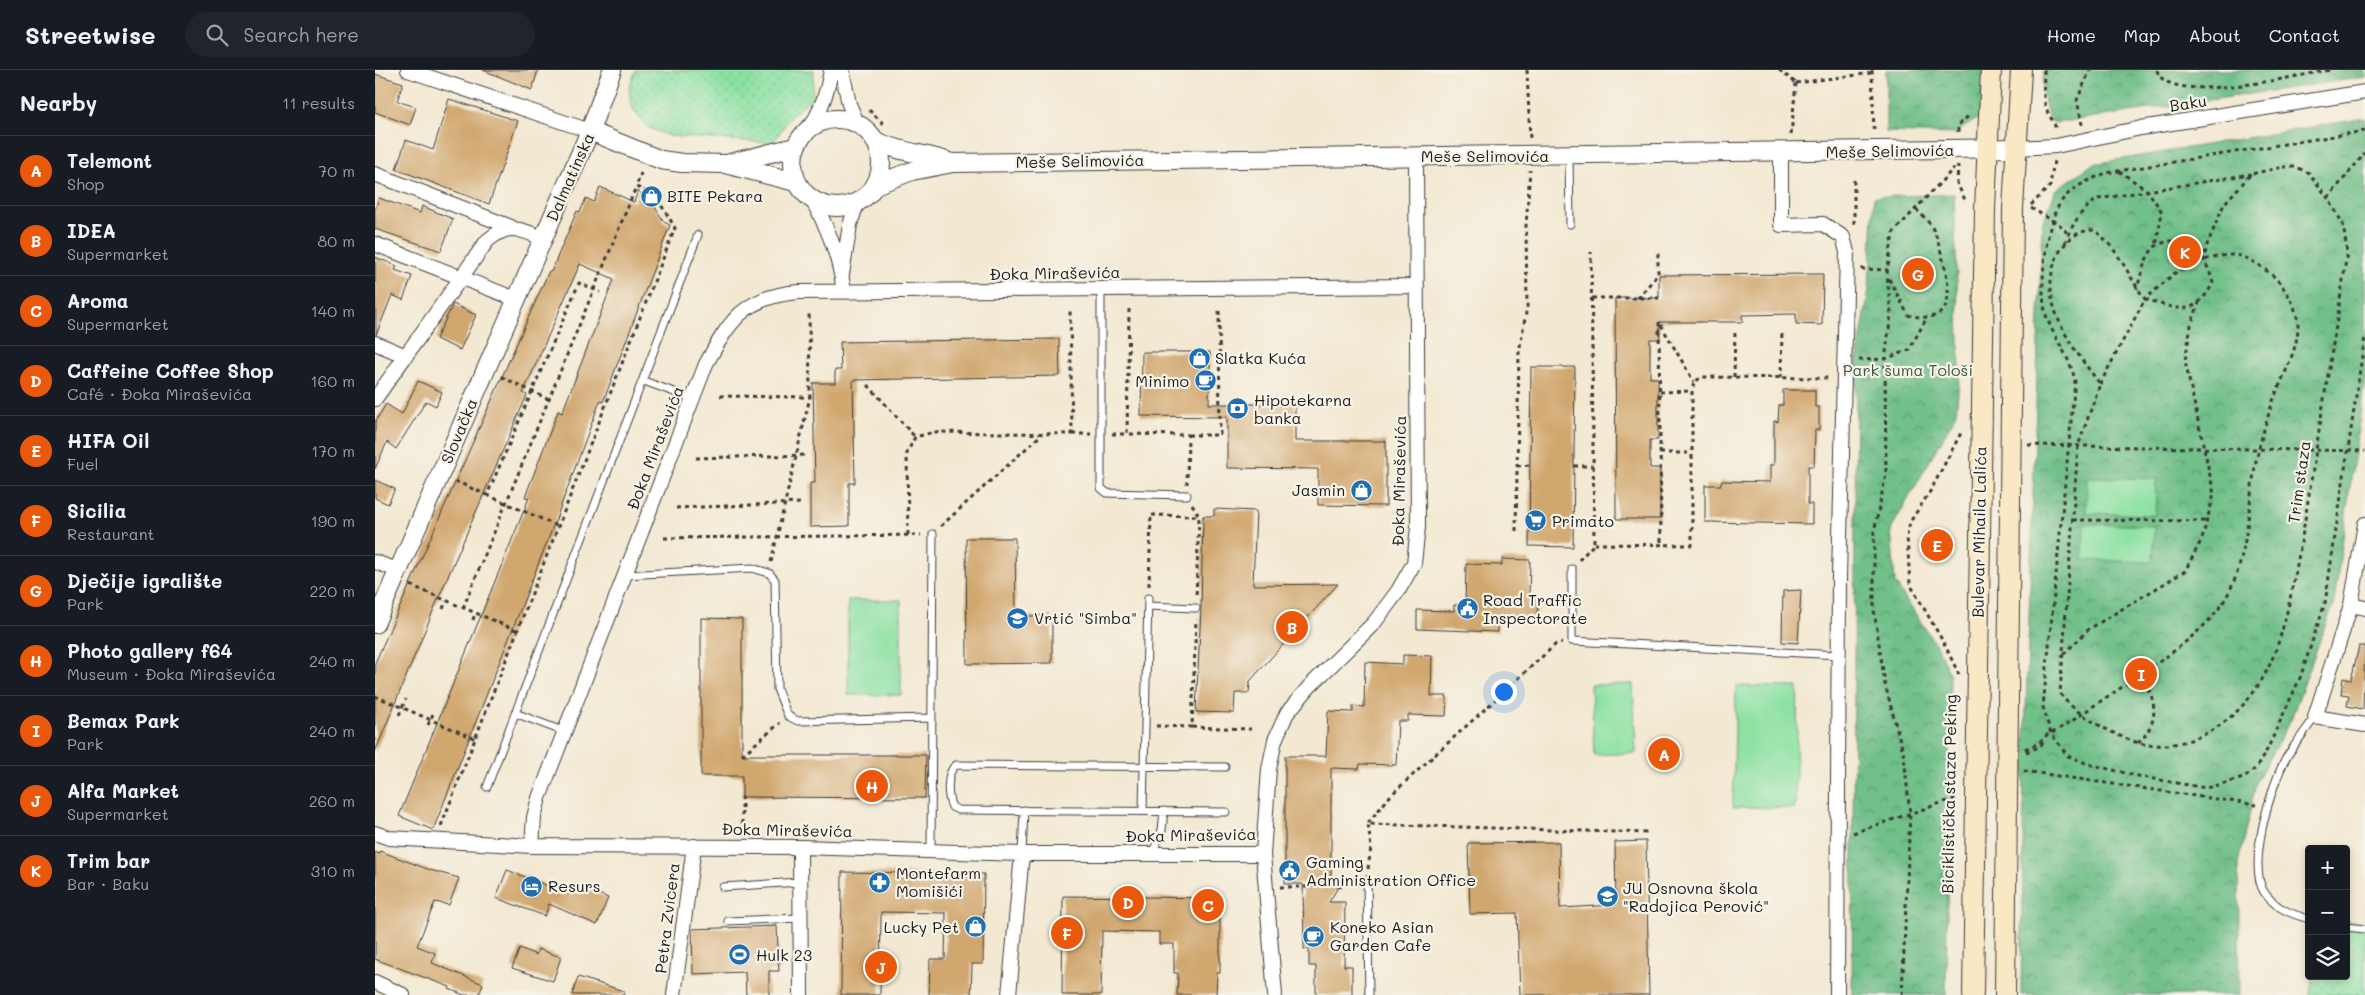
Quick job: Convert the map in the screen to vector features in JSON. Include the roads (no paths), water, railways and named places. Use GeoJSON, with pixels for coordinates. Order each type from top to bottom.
{"type":"FeatureCollection","features":[{"type":"Feature","properties":{"kind":"main road","name":"Bulevar Mihaila Lalića"},"geometry":{"type":"LineString","coordinates":[[1973,995],[1986,150],[1991,70]]}},
{"type":"Feature","properties":{"kind":"main road","name":"Bulevar Mihaila Lalića"},"geometry":{"type":"LineString","coordinates":[[2005,995],[2013,209],[2021,70]]}},
{"type":"Feature","properties":{"kind":"street"},"geometry":{"type":"LineString","coordinates":[[408,70],[590,131],[661,160],[681,163],[725,164],[796,182]]}},
{"type":"Feature","properties":{"kind":"street","name":"Dalmatinska"},"geometry":{"type":"LineString","coordinates":[[375,174],[543,238],[590,131],[612,70]]}},
{"type":"Feature","properties":{"kind":"street"},"geometry":{"type":"LineString","coordinates":[[831,70],[821,110],[811,127],[795,147],[793,170],[796,182],[812,200],[827,230],[842,277],[844,292]]}},
{"type":"Feature","properties":{"kind":"street"},"geometry":{"type":"LineString","coordinates":[[812,200],[835,208],[857,203],[875,185],[881,161],[874,140],[858,124],[849,104],[842,70]]}},
{"type":"Feature","properties":{"kind":"street","name":"Baku"},"geometry":{"type":"LineString","coordinates":[[2017,148],[2056,146],[2141,128],[2365,92]]}},
{"type":"Feature","properties":{"kind":"street"},"geometry":{"type":"LineString","coordinates":[[811,127],[836,119],[858,124]]}},
{"type":"Feature","properties":{"kind":"street","name":"Meše Selimovića"},"geometry":{"type":"LineString","coordinates":[[874,140],[898,150],[953,163]]}},
{"type":"Feature","properties":{"kind":"street"},"geometry":{"type":"LineString","coordinates":[[725,164],[795,147]]}},
{"type":"Feature","properties":{"kind":"street","name":"Meše Selimovića"},"geometry":{"type":"LineString","coordinates":[[875,185],[912,172],[953,163],[1785,153],[2017,148]]}},
{"type":"Feature","properties":{"kind":"street"},"geometry":{"type":"LineString","coordinates":[[1785,153],[1781,225],[1823,224],[1843,237],[1847,252],[1836,839],[1837,995]]}},
{"type":"Feature","properties":{"kind":"street","name":"Đoka Miraševića"},"geometry":{"type":"LineString","coordinates":[[375,833],[399,839],[532,846],[800,847],[1022,854],[1263,854],[1269,769],[1275,740],[1287,713],[1309,687],[1374,623],[1399,591],[1414,563],[1418,528],[1416,157]]}},
{"type":"Feature","properties":{"kind":"street"},"geometry":{"type":"LineString","coordinates":[[842,277],[850,225],[857,203]]}},
{"type":"Feature","properties":{"kind":"street"},"geometry":{"type":"LineString","coordinates":[[375,399],[487,241],[497,232],[511,227]]}},
{"type":"Feature","properties":{"kind":"street","name":"Slovačka"},"geometry":{"type":"LineString","coordinates":[[375,624],[403,577],[516,299],[543,238]]}},
{"type":"Feature","properties":{"kind":"street"},"geometry":{"type":"LineString","coordinates":[[375,244],[516,299]]}},
{"type":"Feature","properties":{"kind":"street","name":"Đoka Miraševića"},"geometry":{"type":"LineString","coordinates":[[532,846],[535,809],[693,399],[710,357],[729,324],[739,314],[776,294],[1417,286]]}},
{"type":"Feature","properties":{"kind":"street"},"geometry":{"type":"LineString","coordinates":[[375,343],[406,356]]}},
{"type":"Feature","properties":{"kind":"street"},"geometry":{"type":"LineString","coordinates":[[2365,524],[2351,605],[2315,717],[2365,725]]}},
{"type":"Feature","properties":{"kind":"street"},"geometry":{"type":"LineString","coordinates":[[375,562],[403,577]]}},
{"type":"Feature","properties":{"kind":"street"},"geometry":{"type":"LineString","coordinates":[[2351,605],[2365,608]]}},
{"type":"Feature","properties":{"kind":"street","name":"Petra Zvicera"},"geometry":{"type":"LineString","coordinates":[[674,995],[693,846]]}},
{"type":"Feature","properties":{"kind":"street"},"geometry":{"type":"LineString","coordinates":[[800,847],[801,995]]}},
{"type":"Feature","properties":{"kind":"street"},"geometry":{"type":"LineString","coordinates":[[1009,995],[1022,854]]}},
{"type":"Feature","properties":{"kind":"street"},"geometry":{"type":"LineString","coordinates":[[1263,854],[1264,888],[1275,995]]}},
{"type":"Feature","properties":{"kind":"street"},"geometry":{"type":"LineString","coordinates":[[375,982],[397,994]]}},
{"type":"Feature","properties":{"kind":"lane"},"geometry":{"type":"LineString","coordinates":[[1569,156],[1571,224]]}},
{"type":"Feature","properties":{"kind":"lane"},"geometry":{"type":"LineString","coordinates":[[487,787],[698,235]]}},
{"type":"Feature","properties":{"kind":"lane"},"geometry":{"type":"LineString","coordinates":[[1101,290],[1101,488],[1107,493],[1187,495]]}},
{"type":"Feature","properties":{"kind":"lane"},"geometry":{"type":"LineString","coordinates":[[643,381],[693,399]]}},
{"type":"Feature","properties":{"kind":"lane"},"geometry":{"type":"LineString","coordinates":[[931,851],[933,534]]}},
{"type":"Feature","properties":{"kind":"lane"},"geometry":{"type":"LineString","coordinates":[[625,575],[752,568],[769,573],[775,580],[777,689],[788,716],[798,721],[932,718]]}},
{"type":"Feature","properties":{"kind":"lane"},"geometry":{"type":"LineString","coordinates":[[1572,569],[1572,641],[1839,655]]}},
{"type":"Feature","properties":{"kind":"lane"},"geometry":{"type":"LineString","coordinates":[[1143,811],[1148,602],[1196,608]]}},
{"type":"Feature","properties":{"kind":"lane"},"geometry":{"type":"LineString","coordinates":[[515,714],[565,732]]}},
{"type":"Feature","properties":{"kind":"lane"},"geometry":{"type":"LineString","coordinates":[[2305,918],[2291,914],[2275,905],[2264,891],[2260,879],[2258,857],[2268,806],[2286,759],[2315,717]]}},
{"type":"Feature","properties":{"kind":"lane"},"geometry":{"type":"LineString","coordinates":[[1225,767],[957,765],[952,769],[950,799],[954,809],[1226,812]]}},
{"type":"Feature","properties":{"kind":"lane"},"geometry":{"type":"LineString","coordinates":[[1022,854],[1024,810]]}},
{"type":"Feature","properties":{"kind":"lane"},"geometry":{"type":"LineString","coordinates":[[1152,854],[1162,830],[1165,811]]}},
{"type":"Feature","properties":{"kind":"lane"},"geometry":{"type":"LineString","coordinates":[[1367,880],[1369,995]]}},
{"type":"Feature","properties":{"kind":"lane"},"geometry":{"type":"LineString","coordinates":[[723,887],[800,882]]}},
{"type":"Feature","properties":{"kind":"lane"},"geometry":{"type":"LineString","coordinates":[[728,921],[801,918]]}},
{"type":"Feature","properties":{"kind":"lane"},"geometry":{"type":"LineString","coordinates":[[2350,927],[2365,929]]}},
{"type":"Feature","properties":{"kind":"place","name":"BITE Pekara"},"geometry":{"type":"Point","coordinates":[651,196]}},
{"type":"Feature","properties":{"kind":"place","name":"Trim bar"},"geometry":{"type":"Point","coordinates":[2185,252]}},
{"type":"Feature","properties":{"kind":"place","name":"Dječije igralište"},"geometry":{"type":"Point","coordinates":[1918,274]}},
{"type":"Feature","properties":{"kind":"place","name":"Slatka Kuća"},"geometry":{"type":"Point","coordinates":[1199,358]}},
{"type":"Feature","properties":{"kind":"place","name":"Minimo"},"geometry":{"type":"Point","coordinates":[1205,381]}},
{"type":"Feature","properties":{"kind":"place","name":"Hipotekarna banka"},"geometry":{"type":"Point","coordinates":[1238,409]}},
{"type":"Feature","properties":{"kind":"place","name":"Jasmin"},"geometry":{"type":"Point","coordinates":[1361,490]}},
{"type":"Feature","properties":{"kind":"place","name":"Primato"},"geometry":{"type":"Point","coordinates":[1536,521]}},
{"type":"Feature","properties":{"kind":"place","name":"HIFA Oil"},"geometry":{"type":"Point","coordinates":[1937,545]}},
{"type":"Feature","properties":{"kind":"place","name":"Road Traffic Inspectorate"},"geometry":{"type":"Point","coordinates":[1467,609]}},
{"type":"Feature","properties":{"kind":"place","name":"Vrtić \"Simba\""},"geometry":{"type":"Point","coordinates":[1018,618]}},
{"type":"Feature","properties":{"kind":"place","name":"IDEA"},"geometry":{"type":"Point","coordinates":[1292,627]}},
{"type":"Feature","properties":{"kind":"place","name":"Bemax Park"},"geometry":{"type":"Point","coordinates":[2141,674]}},
{"type":"Feature","properties":{"kind":"place","name":"Telemont"},"geometry":{"type":"Point","coordinates":[1664,754]}},
{"type":"Feature","properties":{"kind":"place","name":"Photo gallery f64"},"geometry":{"type":"Point","coordinates":[872,786]}},
{"type":"Feature","properties":{"kind":"place","name":"Gaming Administration Office"},"geometry":{"type":"Point","coordinates":[1290,871]}},
{"type":"Feature","properties":{"kind":"place","name":"Montefarm Momišići"},"geometry":{"type":"Point","coordinates":[880,882]}},
{"type":"Feature","properties":{"kind":"place","name":"Resurs"},"geometry":{"type":"Point","coordinates":[532,886]}},
{"type":"Feature","properties":{"kind":"place","name":"JU Osnovna škola \"Radojica Perović\""},"geometry":{"type":"Point","coordinates":[1607,897]}},
{"type":"Feature","properties":{"kind":"place","name":"Caffeine Coffee Shop"},"geometry":{"type":"Point","coordinates":[1128,902]}},
{"type":"Feature","properties":{"kind":"place","name":"Aroma"},"geometry":{"type":"Point","coordinates":[1208,905]}},
{"type":"Feature","properties":{"kind":"place","name":"Lucky Pet"},"geometry":{"type":"Point","coordinates":[975,927]}},
{"type":"Feature","properties":{"kind":"place","name":"Sicilia"},"geometry":{"type":"Point","coordinates":[1067,933]}},
{"type":"Feature","properties":{"kind":"place","name":"Koneko Asian Garden Cafe"},"geometry":{"type":"Point","coordinates":[1314,936]}},
{"type":"Feature","properties":{"kind":"place","name":"Hulk 23"},"geometry":{"type":"Point","coordinates":[740,955]}},
{"type":"Feature","properties":{"kind":"place","name":"Alfa Market"},"geometry":{"type":"Point","coordinates":[881,967]}},
{"type":"Feature","properties":{"kind":"park label","name":"Park šuma Tološi"},"geometry":{"type":"Point","coordinates":[1908,370]}}]}
